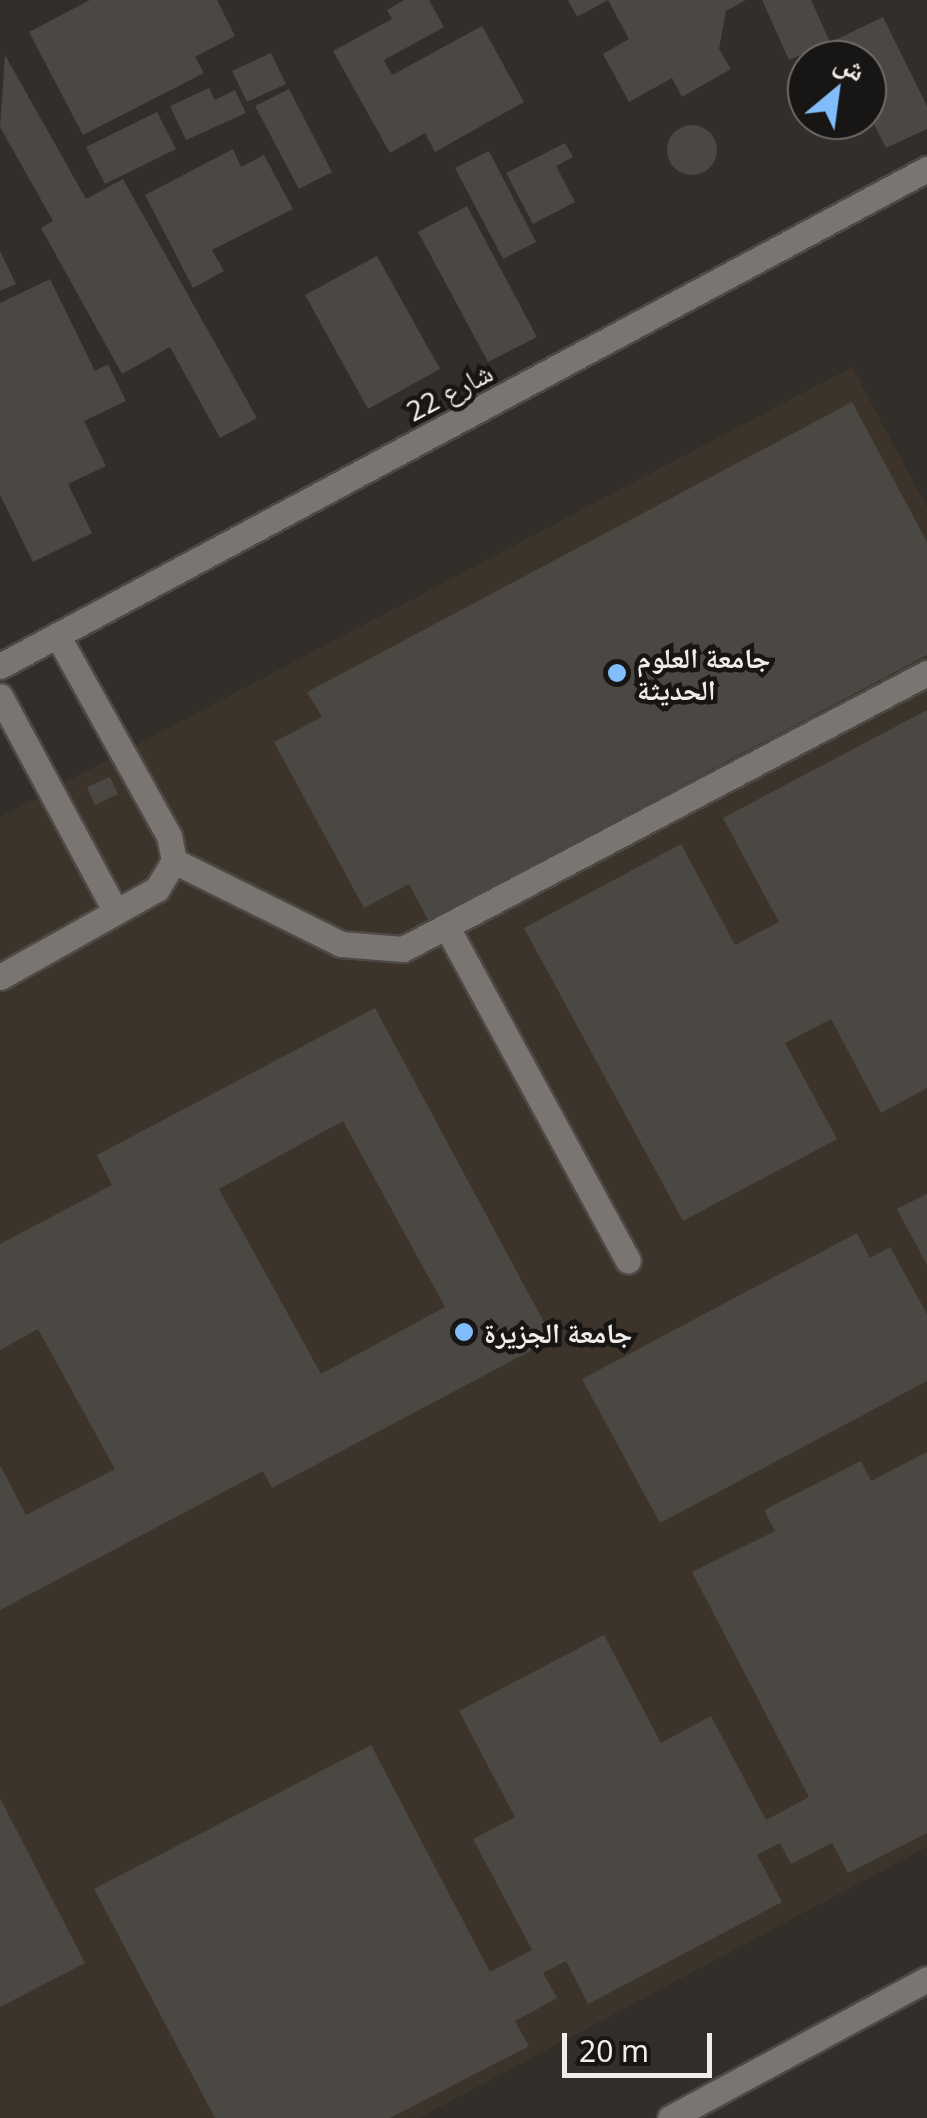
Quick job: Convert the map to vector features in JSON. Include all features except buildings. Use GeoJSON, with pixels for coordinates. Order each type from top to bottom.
{"type":"FeatureCollection","features":[{"type":"Feature","properties":{"kind":"street","name":"شارع 22"},"geometry":{"type":"LineString","coordinates":[[0,666],[927,169]]}},
{"type":"Feature","properties":{"kind":"street"},"geometry":{"type":"LineString","coordinates":[[0,977],[157,888],[174,861],[169,836],[57,635]]}},
{"type":"Feature","properties":{"kind":"street"},"geometry":{"type":"LineString","coordinates":[[174,861],[341,944],[386,951],[448,931],[927,672]]}},
{"type":"Feature","properties":{"kind":"street"},"geometry":{"type":"LineString","coordinates":[[0,696],[116,912]]}},
{"type":"Feature","properties":{"kind":"street"},"geometry":{"type":"LineString","coordinates":[[448,931],[628,1260]]}},
{"type":"Feature","properties":{"kind":"street"},"geometry":{"type":"LineString","coordinates":[[670,2118],[927,1979]]}},
{"type":"Feature","properties":{"kind":"shaded area","name":"جامعة الجزيرة"},"geometry":{"type":"Polygon","coordinates":[[[852,367],[927,507],[927,1847],[419,2118],[0,2118],[0,817],[852,367]]]}},
{"type":"Feature","properties":{"kind":"place","name":"جامعة العلوم الحديثة"},"geometry":{"type":"Point","coordinates":[617,673]}},
{"type":"Feature","properties":{"kind":"place","name":"جامعة الجزيرة"},"geometry":{"type":"Point","coordinates":[464,1332]}}]}
